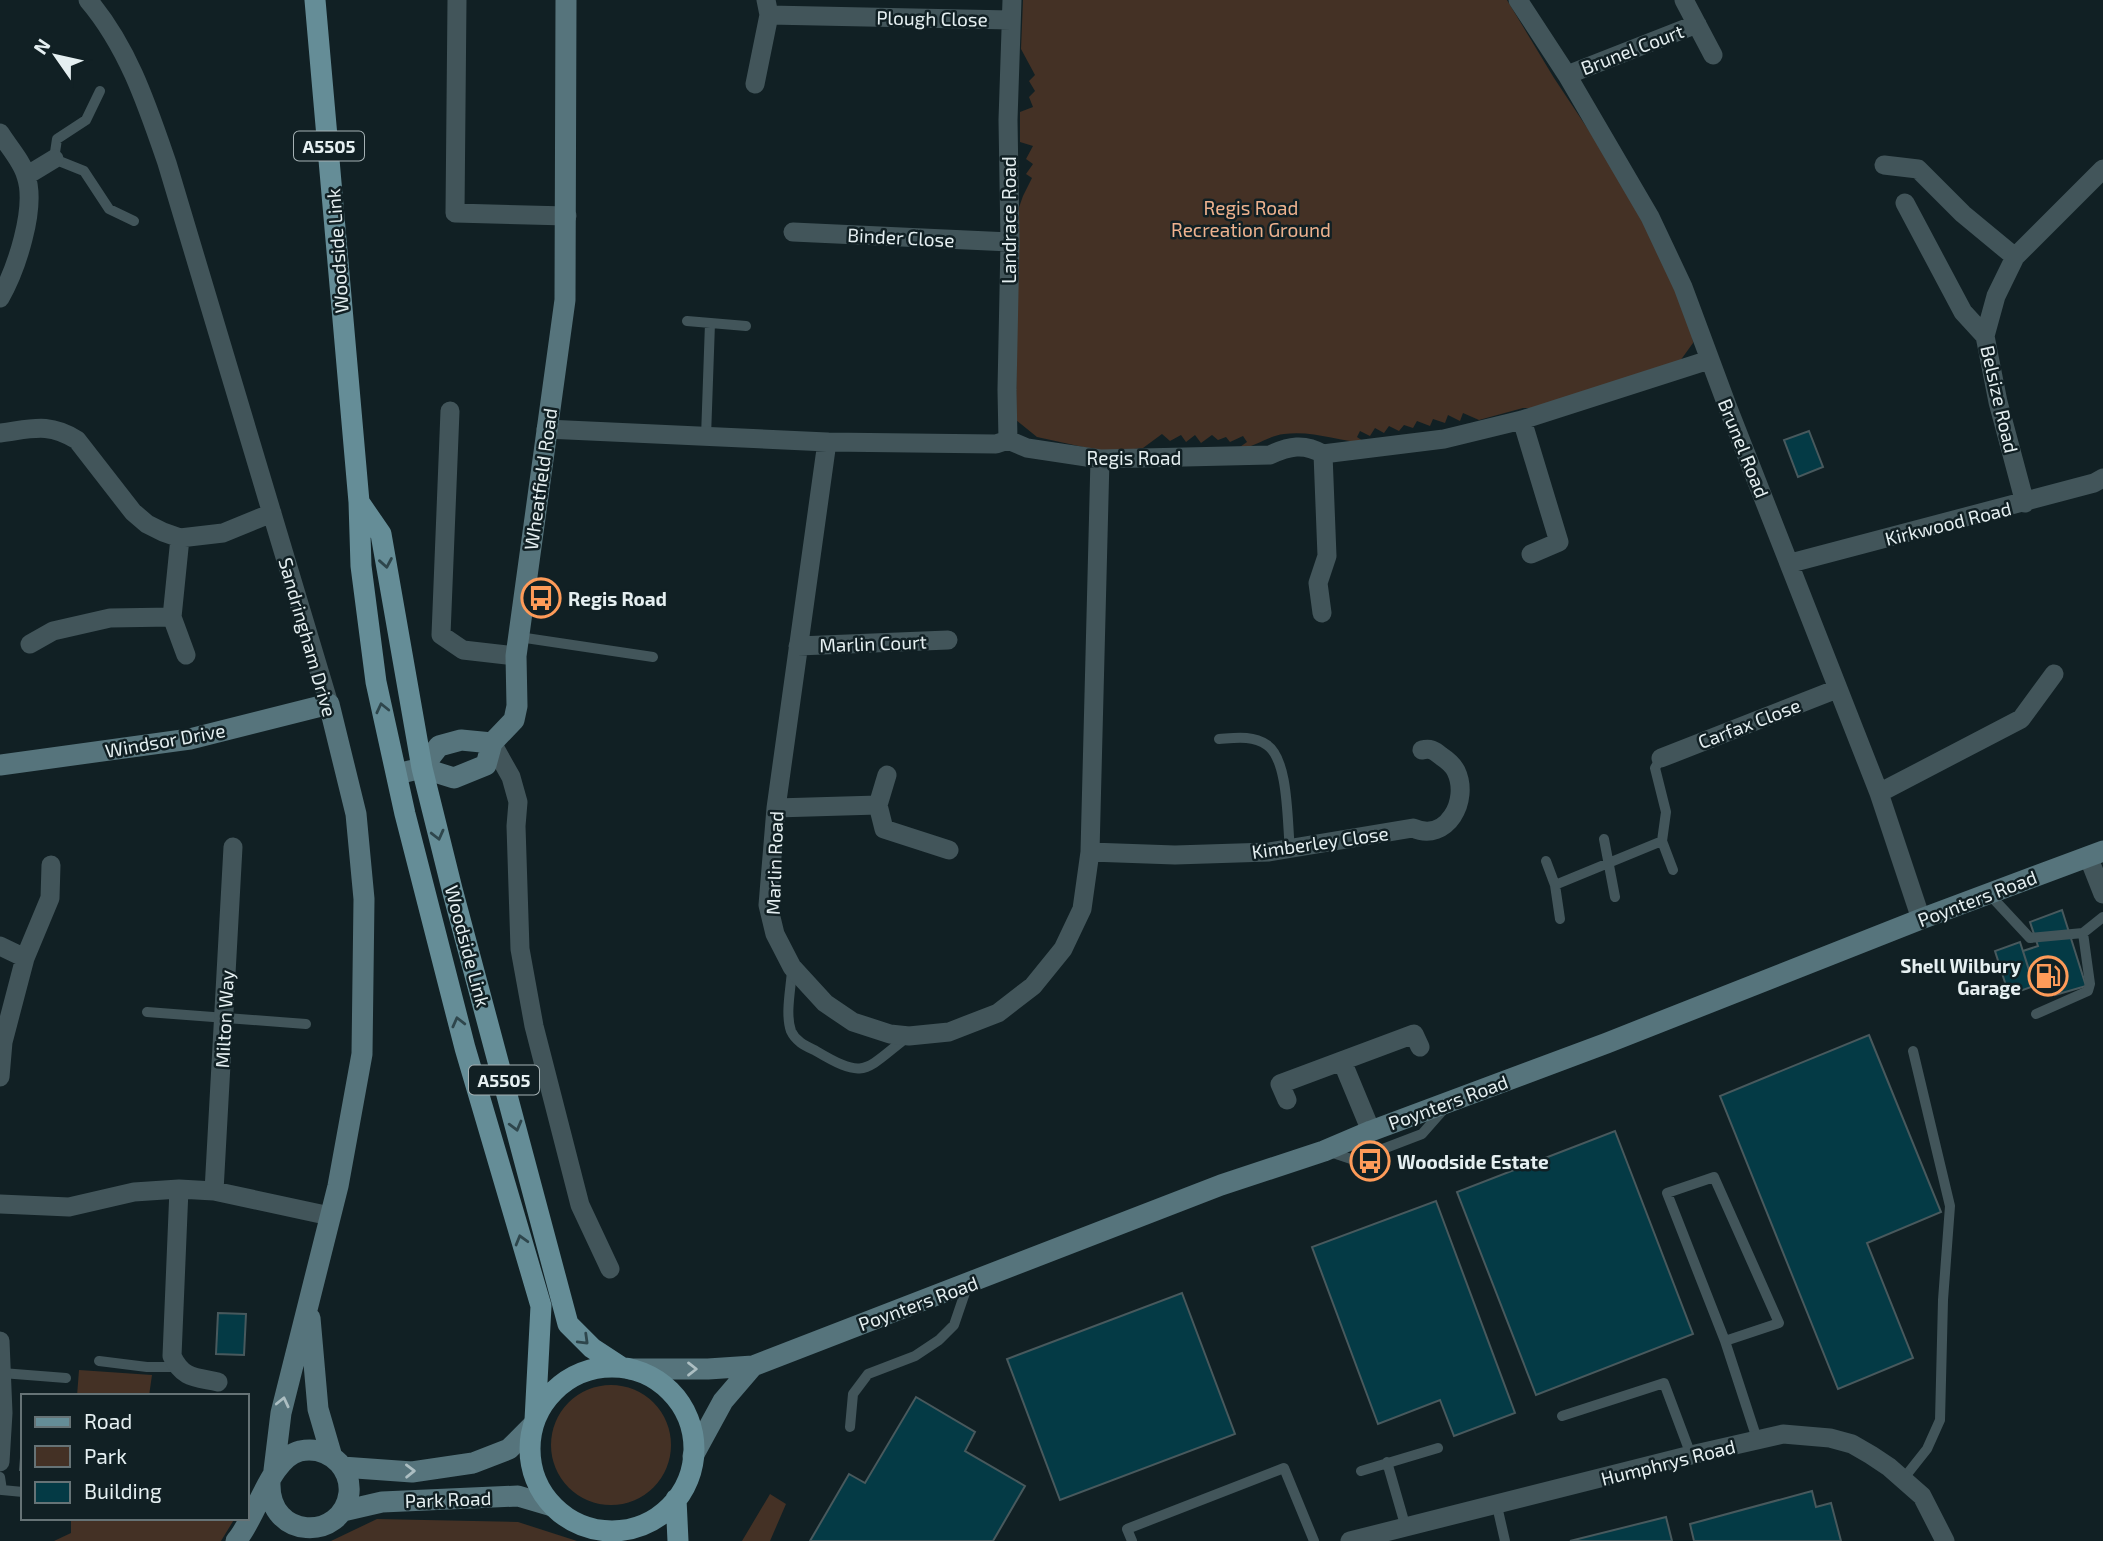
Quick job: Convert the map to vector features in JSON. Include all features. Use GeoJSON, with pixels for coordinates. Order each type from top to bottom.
{"type":"FeatureCollection","features":[{"type":"Feature","properties":{"kind":"main road","name":"Woodside Link"},"geometry":{"type":"LineString","coordinates":[[315,0],[359,502],[361,566],[376,682],[405,814],[465,1048],[541,1306],[534,1422]]}},
{"type":"Feature","properties":{"kind":"main road","name":"Woodside Link"},"geometry":{"type":"LineString","coordinates":[[359,502],[381,534],[422,768],[568,1324],[592,1348],[626,1368]]}},
{"type":"Feature","properties":{"kind":"main road"},"geometry":{"type":"LineString","coordinates":[[581,1525],[601,1531],[643,1525],[661,1514],[676,1499],[688,1479],[693,1456],[692,1433],[684,1410],[670,1391],[652,1377],[626,1368],[599,1368],[579,1374],[560,1385],[545,1401],[534,1422],[529,1446],[532,1468],[540,1488],[552,1506],[581,1525],[598,1541]]}},
{"type":"Feature","properties":{"kind":"main road"},"geometry":{"type":"LineString","coordinates":[[676,1499],[678,1541]]}},
{"type":"Feature","properties":{"kind":"street","name":"Sandringham Drive"},"geometry":{"type":"LineString","coordinates":[[88,0],[107,22],[123,51],[146,103],[167,163],[329,704],[356,814],[364,899],[362,1054],[338,1186],[281,1413],[272,1476]]}},
{"type":"Feature","properties":{"kind":"street"},"geometry":{"type":"LineString","coordinates":[[457,0],[455,212],[567,216]]}},
{"type":"Feature","properties":{"kind":"street","name":"Wheatfield Road"},"geometry":{"type":"LineString","coordinates":[[422,768],[454,778],[486,765],[492,743],[514,720],[517,706],[517,647],[565,300],[566,0]]}},
{"type":"Feature","properties":{"kind":"street","name":"Brunel Road"},"geometry":{"type":"LineString","coordinates":[[1518,0],[1567,75],[1650,217],[1683,287],[1709,360],[1791,563],[1879,793],[1921,919]]}},
{"type":"Feature","properties":{"kind":"street","name":"Brunel Court"},"geometry":{"type":"LineString","coordinates":[[1684,0],[1713,55]]}},
{"type":"Feature","properties":{"kind":"street","name":"Plough Close"},"geometry":{"type":"LineString","coordinates":[[755,83],[767,8],[1011,10]]}},
{"type":"Feature","properties":{"kind":"street","name":"Landrace Road"},"geometry":{"type":"LineString","coordinates":[[1008,440],[1008,120],[1011,10]]}},
{"type":"Feature","properties":{"kind":"street","name":"Brunel Court"},"geometry":{"type":"LineString","coordinates":[[1567,75],[1697,24]]}},
{"type":"Feature","properties":{"kind":"street"},"geometry":{"type":"LineString","coordinates":[[0,133],[26,176],[28,205],[24,240],[0,298]]}},
{"type":"Feature","properties":{"kind":"street"},"geometry":{"type":"LineString","coordinates":[[26,176],[54,159]]}},
{"type":"Feature","properties":{"kind":"street"},"geometry":{"type":"LineString","coordinates":[[1884,164],[1918,169],[1963,214],[2015,257]]}},
{"type":"Feature","properties":{"kind":"street","name":"Belsize Road"},"geometry":{"type":"LineString","coordinates":[[2025,503],[1998,402],[1985,336],[1996,296],[2015,257],[2103,169]]}},
{"type":"Feature","properties":{"kind":"street"},"geometry":{"type":"LineString","coordinates":[[1905,203],[1963,312],[1985,336]]}},
{"type":"Feature","properties":{"kind":"street","name":"Binder Close"},"geometry":{"type":"LineString","coordinates":[[793,232],[1010,242]]}},
{"type":"Feature","properties":{"kind":"street","name":"Regis Road"},"geometry":{"type":"LineString","coordinates":[[546,429],[827,442],[996,444],[1008,440],[1027,448],[1100,459],[1270,455],[1288,447],[1298,446],[1322,454],[1444,439],[1522,420],[1709,360]]}},
{"type":"Feature","properties":{"kind":"street"},"geometry":{"type":"LineString","coordinates":[[450,411],[441,635],[463,650],[517,647]]}},
{"type":"Feature","properties":{"kind":"street"},"geometry":{"type":"LineString","coordinates":[[1522,420],[1559,542],[1531,554]]}},
{"type":"Feature","properties":{"kind":"street"},"geometry":{"type":"LineString","coordinates":[[0,433],[53,427],[66,433],[77,440],[133,512],[147,524],[180,538],[223,533],[272,513]]}},
{"type":"Feature","properties":{"kind":"street","name":"Marlin Road"},"geometry":{"type":"LineString","coordinates":[[827,442],[776,808],[769,915],[782,951],[792,967],[839,1014],[873,1030],[909,1036],[949,1032],[998,1013],[1033,986],[1063,949],[1082,909],[1090,852],[1100,459]]}},
{"type":"Feature","properties":{"kind":"street"},"geometry":{"type":"LineString","coordinates":[[1322,454],[1327,556],[1318,583],[1322,612]]}},
{"type":"Feature","properties":{"kind":"street","name":"Kirkwood Road"},"geometry":{"type":"LineString","coordinates":[[1791,563],[2025,503],[2103,478]]}},
{"type":"Feature","properties":{"kind":"street"},"geometry":{"type":"LineString","coordinates":[[180,538],[172,617],[186,655]]}},
{"type":"Feature","properties":{"kind":"street"},"geometry":{"type":"LineString","coordinates":[[30,644],[53,631],[110,618],[172,617]]}},
{"type":"Feature","properties":{"kind":"street","name":"Marlin Court"},"geometry":{"type":"LineString","coordinates":[[798,646],[948,640]]}},
{"type":"Feature","properties":{"kind":"street"},"geometry":{"type":"LineString","coordinates":[[1879,793],[2021,719],[2054,674]]}},
{"type":"Feature","properties":{"kind":"street","name":"Carfax Close"},"geometry":{"type":"LineString","coordinates":[[1661,758],[1838,689]]}},
{"type":"Feature","properties":{"kind":"street","name":"Windsor Drive"},"geometry":{"type":"LineString","coordinates":[[0,765],[190,739],[329,704]]}},
{"type":"Feature","properties":{"kind":"street"},"geometry":{"type":"LineString","coordinates":[[397,774],[422,768],[439,746],[461,740],[492,743],[511,777],[518,802],[516,826],[520,949],[534,1026],[580,1205],[610,1269]]}},
{"type":"Feature","properties":{"kind":"street","name":"Kimberley Close"},"geometry":{"type":"LineString","coordinates":[[1090,852],[1269,852],[1413,828],[1424,833],[1440,829],[1454,814],[1458,804],[1461,793],[1459,780],[1456,771],[1445,758],[1434,750],[1422,750]]}},
{"type":"Feature","properties":{"kind":"street"},"geometry":{"type":"LineString","coordinates":[[887,775],[878,805],[884,829],[948,850]]}},
{"type":"Feature","properties":{"kind":"street"},"geometry":{"type":"LineString","coordinates":[[776,808],[878,805]]}},
{"type":"Feature","properties":{"kind":"street","name":"Milton Way"},"geometry":{"type":"LineString","coordinates":[[214,1191],[233,847]]}},
{"type":"Feature","properties":{"kind":"street"},"geometry":{"type":"LineString","coordinates":[[2096,854],[2103,894]]}},
{"type":"Feature","properties":{"kind":"street","name":"Poynters Road"},"geometry":{"type":"LineString","coordinates":[[626,1368],[708,1369],[753,1366],[1221,1185],[1324,1151],[1371,1130],[1449,1103],[1921,919],[2096,854]]}},
{"type":"Feature","properties":{"kind":"street"},"geometry":{"type":"LineString","coordinates":[[0,1077],[3,1042],[25,958],[50,898],[51,865]]}},
{"type":"Feature","properties":{"kind":"street"},"geometry":{"type":"LineString","coordinates":[[0,946],[25,958]]}},
{"type":"Feature","properties":{"kind":"street"},"geometry":{"type":"LineString","coordinates":[[1287,1100],[1280,1084],[1414,1034],[1420,1047]]}},
{"type":"Feature","properties":{"kind":"street"},"geometry":{"type":"LineString","coordinates":[[1342,1061],[1371,1130]]}},
{"type":"Feature","properties":{"kind":"street"},"geometry":{"type":"LineString","coordinates":[[0,1204],[69,1207],[134,1192],[179,1189],[214,1191],[330,1216]]}},
{"type":"Feature","properties":{"kind":"street"},"geometry":{"type":"LineString","coordinates":[[179,1189],[172,1356],[177,1367],[186,1375],[218,1382]]}},
{"type":"Feature","properties":{"kind":"street","name":"Sandringham Drive"},"geometry":{"type":"LineString","coordinates":[[309,1302],[318,1409],[337,1462]]}},
{"type":"Feature","properties":{"kind":"street"},"geometry":{"type":"LineString","coordinates":[[0,1341],[3,1413],[0,1462]]}},
{"type":"Feature","properties":{"kind":"street","name":"Poynters Road"},"geometry":{"type":"LineString","coordinates":[[693,1456],[723,1401],[753,1366]]}},
{"type":"Feature","properties":{"kind":"street","name":"Park Road"},"geometry":{"type":"LineString","coordinates":[[337,1462],[412,1472],[473,1463],[509,1449],[534,1422]]}},
{"type":"Feature","properties":{"kind":"street","name":"Humphrys Road"},"geometry":{"type":"LineString","coordinates":[[1350,1541],[1783,1434],[1830,1438],[1852,1444],[1889,1467],[1922,1496],[1945,1541]]}},
{"type":"Feature","properties":{"kind":"street"},"geometry":{"type":"LineString","coordinates":[[236,1541],[247,1529],[272,1476],[283,1460],[294,1453],[320,1451],[337,1462],[347,1477],[349,1489],[343,1511],[333,1522],[300,1535],[294,1527],[282,1520],[274,1509],[270,1496],[272,1476]]}},
{"type":"Feature","properties":{"kind":"street","name":"Park Road"},"geometry":{"type":"LineString","coordinates":[[343,1511],[382,1502],[518,1496],[552,1506]]}},
{"type":"Feature","properties":{"kind":"lane"},"geometry":{"type":"LineString","coordinates":[[100,91],[86,120],[57,139],[54,159],[84,171],[109,209],[134,221]]}},
{"type":"Feature","properties":{"kind":"lane"},"geometry":{"type":"LineString","coordinates":[[687,321],[746,326]]}},
{"type":"Feature","properties":{"kind":"lane"},"geometry":{"type":"LineString","coordinates":[[706,436],[710,323]]}},
{"type":"Feature","properties":{"kind":"lane"},"geometry":{"type":"LineString","coordinates":[[517,647],[653,657]]}},
{"type":"Feature","properties":{"kind":"lane"},"geometry":{"type":"LineString","coordinates":[[1219,739],[1254,739],[1267,745],[1275,754],[1282,771],[1290,849]]}},
{"type":"Feature","properties":{"kind":"lane"},"geometry":{"type":"LineString","coordinates":[[1661,758],[1655,768],[1666,811],[1662,841],[1673,870]]}},
{"type":"Feature","properties":{"kind":"lane"},"geometry":{"type":"LineString","coordinates":[[1604,839],[1615,897]]}},
{"type":"Feature","properties":{"kind":"lane"},"geometry":{"type":"LineString","coordinates":[[1555,886],[1662,841]]}},
{"type":"Feature","properties":{"kind":"lane"},"geometry":{"type":"LineString","coordinates":[[1546,861],[1555,886],[1560,919]]}},
{"type":"Feature","properties":{"kind":"lane"},"geometry":{"type":"LineString","coordinates":[[1990,894],[2030,938],[2083,933],[2103,917]]}},
{"type":"Feature","properties":{"kind":"lane"},"geometry":{"type":"LineString","coordinates":[[2036,1014],[2088,991],[2090,984],[2083,933]]}},
{"type":"Feature","properties":{"kind":"lane"},"geometry":{"type":"LineString","coordinates":[[792,967],[789,1016],[790,1029],[796,1040],[837,1063],[853,1070],[862,1070],[909,1036]]}},
{"type":"Feature","properties":{"kind":"lane"},"geometry":{"type":"LineString","coordinates":[[148,1012],[306,1024]]}},
{"type":"Feature","properties":{"kind":"lane"},"geometry":{"type":"LineString","coordinates":[[1904,1478],[1927,1449],[1940,1420],[1943,1300],[1950,1206],[1913,1051]]}},
{"type":"Feature","properties":{"kind":"lane"},"geometry":{"type":"LineString","coordinates":[[1324,1151],[1354,1160],[1411,1139],[1422,1134],[1449,1103]]}},
{"type":"Feature","properties":{"kind":"lane"},"geometry":{"type":"LineString","coordinates":[[1725,1341],[1779,1323],[1714,1177],[1667,1193],[1725,1341],[1757,1439]]}},
{"type":"Feature","properties":{"kind":"lane"},"geometry":{"type":"LineString","coordinates":[[850,1427],[853,1394],[868,1374],[915,1356],[939,1340],[954,1325],[969,1284]]}},
{"type":"Feature","properties":{"kind":"lane"},"geometry":{"type":"LineString","coordinates":[[99,1361],[148,1367],[177,1367]]}},
{"type":"Feature","properties":{"kind":"lane"},"geometry":{"type":"LineString","coordinates":[[2,1373],[66,1378]]}},
{"type":"Feature","properties":{"kind":"lane"},"geometry":{"type":"LineString","coordinates":[[1562,1416],[1664,1383],[1692,1455]]}},
{"type":"Feature","properties":{"kind":"lane"},"geometry":{"type":"LineString","coordinates":[[1361,1471],[1438,1448]]}},
{"type":"Feature","properties":{"kind":"lane"},"geometry":{"type":"LineString","coordinates":[[1387,1462],[1406,1528]]}},
{"type":"Feature","properties":{"kind":"lane"},"geometry":{"type":"LineString","coordinates":[[1132,1541],[1127,1529],[1283,1468],[1314,1541]]}},
{"type":"Feature","properties":{"kind":"lane"},"geometry":{"type":"LineString","coordinates":[[0,1477],[2,1490],[21,1492]]}},
{"type":"Feature","properties":{"kind":"lane"},"geometry":{"type":"LineString","coordinates":[[1497,1506],[1505,1541]]}},
{"type":"Feature","properties":{"kind":"green space","name":"Regis Road Recreation Ground"},"geometry":{"type":"Polygon","coordinates":[[[1023,0],[1507,0],[1644,220],[1692,327],[1693,343],[1680,361],[1553,408],[1523,408],[1479,420],[1463,413],[1460,421],[1448,415],[1445,423],[1433,419],[1430,426],[1417,421],[1413,428],[1404,425],[1399,431],[1389,426],[1384,433],[1375,428],[1370,436],[1360,431],[1357,437],[1366,443],[1294,433],[1278,435],[1250,447],[1237,449],[1247,442],[1243,436],[1230,442],[1226,437],[1218,440],[1212,435],[1201,443],[1195,435],[1186,442],[1181,435],[1170,441],[1162,434],[1143,448],[1115,451],[1097,450],[1037,437],[1016,420],[1017,213],[1032,178],[1026,174],[1033,164],[1026,159],[1033,146],[1020,142],[1020,112],[1033,107],[1029,97],[1035,91],[1029,81],[1035,75],[1021,49],[1023,0]]]}},
{"type":"Feature","properties":{"kind":"green space"},"geometry":{"type":"Polygon","coordinates":[[[79,1370],[152,1375],[149,1394],[77,1394],[79,1370]]]}},
{"type":"Feature","properties":{"kind":"green space"},"geometry":{"type":"Polygon","coordinates":[[[611,1385],[634,1390],[653,1403],[666,1422],[671,1445],[666,1468],[653,1487],[634,1500],[611,1505],[588,1500],[569,1487],[556,1468],[551,1445],[556,1422],[569,1403],[588,1390],[611,1385]]]}},
{"type":"Feature","properties":{"kind":"green space"},"geometry":{"type":"Polygon","coordinates":[[[770,1494],[786,1504],[770,1541],[742,1541],[770,1494]]]}},
{"type":"Feature","properties":{"kind":"green space"},"geometry":{"type":"Polygon","coordinates":[[[377,1519],[518,1522],[577,1541],[331,1541],[377,1519]]]}},
{"type":"Feature","properties":{"kind":"green space"},"geometry":{"type":"Polygon","coordinates":[[[71,1520],[234,1520],[221,1541],[54,1541],[71,1533],[71,1520]]]}},
{"type":"Feature","properties":{"kind":"building"},"geometry":{"type":"Polygon","coordinates":[[[1809,431],[1823,467],[1798,477],[1784,440],[1809,431]]]}},
{"type":"Feature","properties":{"kind":"building"},"geometry":{"type":"Polygon","coordinates":[[[2062,910],[2086,986],[2055,995],[2046,970],[2031,976],[2023,951],[2038,946],[2030,922],[2062,910]]]}},
{"type":"Feature","properties":{"kind":"building"},"geometry":{"type":"Polygon","coordinates":[[[2020,942],[2034,986],[2009,995],[1995,951],[2020,942]]]}},
{"type":"Feature","properties":{"kind":"building"},"geometry":{"type":"Polygon","coordinates":[[[1869,1035],[1941,1212],[1867,1243],[1913,1358],[1838,1389],[1720,1096],[1869,1035]]]}},
{"type":"Feature","properties":{"kind":"building"},"geometry":{"type":"Polygon","coordinates":[[[1615,1131],[1693,1334],[1536,1395],[1457,1192],[1615,1131]]]}},
{"type":"Feature","properties":{"kind":"building"},"geometry":{"type":"Polygon","coordinates":[[[1436,1201],[1515,1413],[1454,1436],[1440,1400],[1378,1424],[1312,1247],[1436,1201]]]}},
{"type":"Feature","properties":{"kind":"building"},"geometry":{"type":"Polygon","coordinates":[[[1182,1293],[1235,1434],[1060,1500],[1007,1359],[1182,1293]]]}},
{"type":"Feature","properties":{"kind":"building"},"geometry":{"type":"Polygon","coordinates":[[[218,1313],[246,1314],[244,1355],[216,1354],[218,1313]]]}},
{"type":"Feature","properties":{"kind":"building"},"geometry":{"type":"Polygon","coordinates":[[[916,1397],[975,1432],[965,1451],[1025,1486],[993,1541],[810,1541],[849,1474],[865,1483],[916,1397]]]}},
{"type":"Feature","properties":{"kind":"building"},"geometry":{"type":"Polygon","coordinates":[[[1812,1491],[1816,1507],[1831,1503],[1841,1541],[1694,1541],[1690,1524],[1812,1491]]]}},
{"type":"Feature","properties":{"kind":"building"},"geometry":{"type":"Polygon","coordinates":[[[1666,1517],[1672,1541],[1570,1541],[1666,1517]]]}},
{"type":"Feature","properties":{"kind":"place","name":"Regis Road"},"geometry":{"type":"Point","coordinates":[541,598]}},
{"type":"Feature","properties":{"kind":"place","name":"Shell Wilbury Garage"},"geometry":{"type":"Point","coordinates":[2048,976]}},
{"type":"Feature","properties":{"kind":"place","name":"Woodside Estate"},"geometry":{"type":"Point","coordinates":[1370,1161]}}]}
